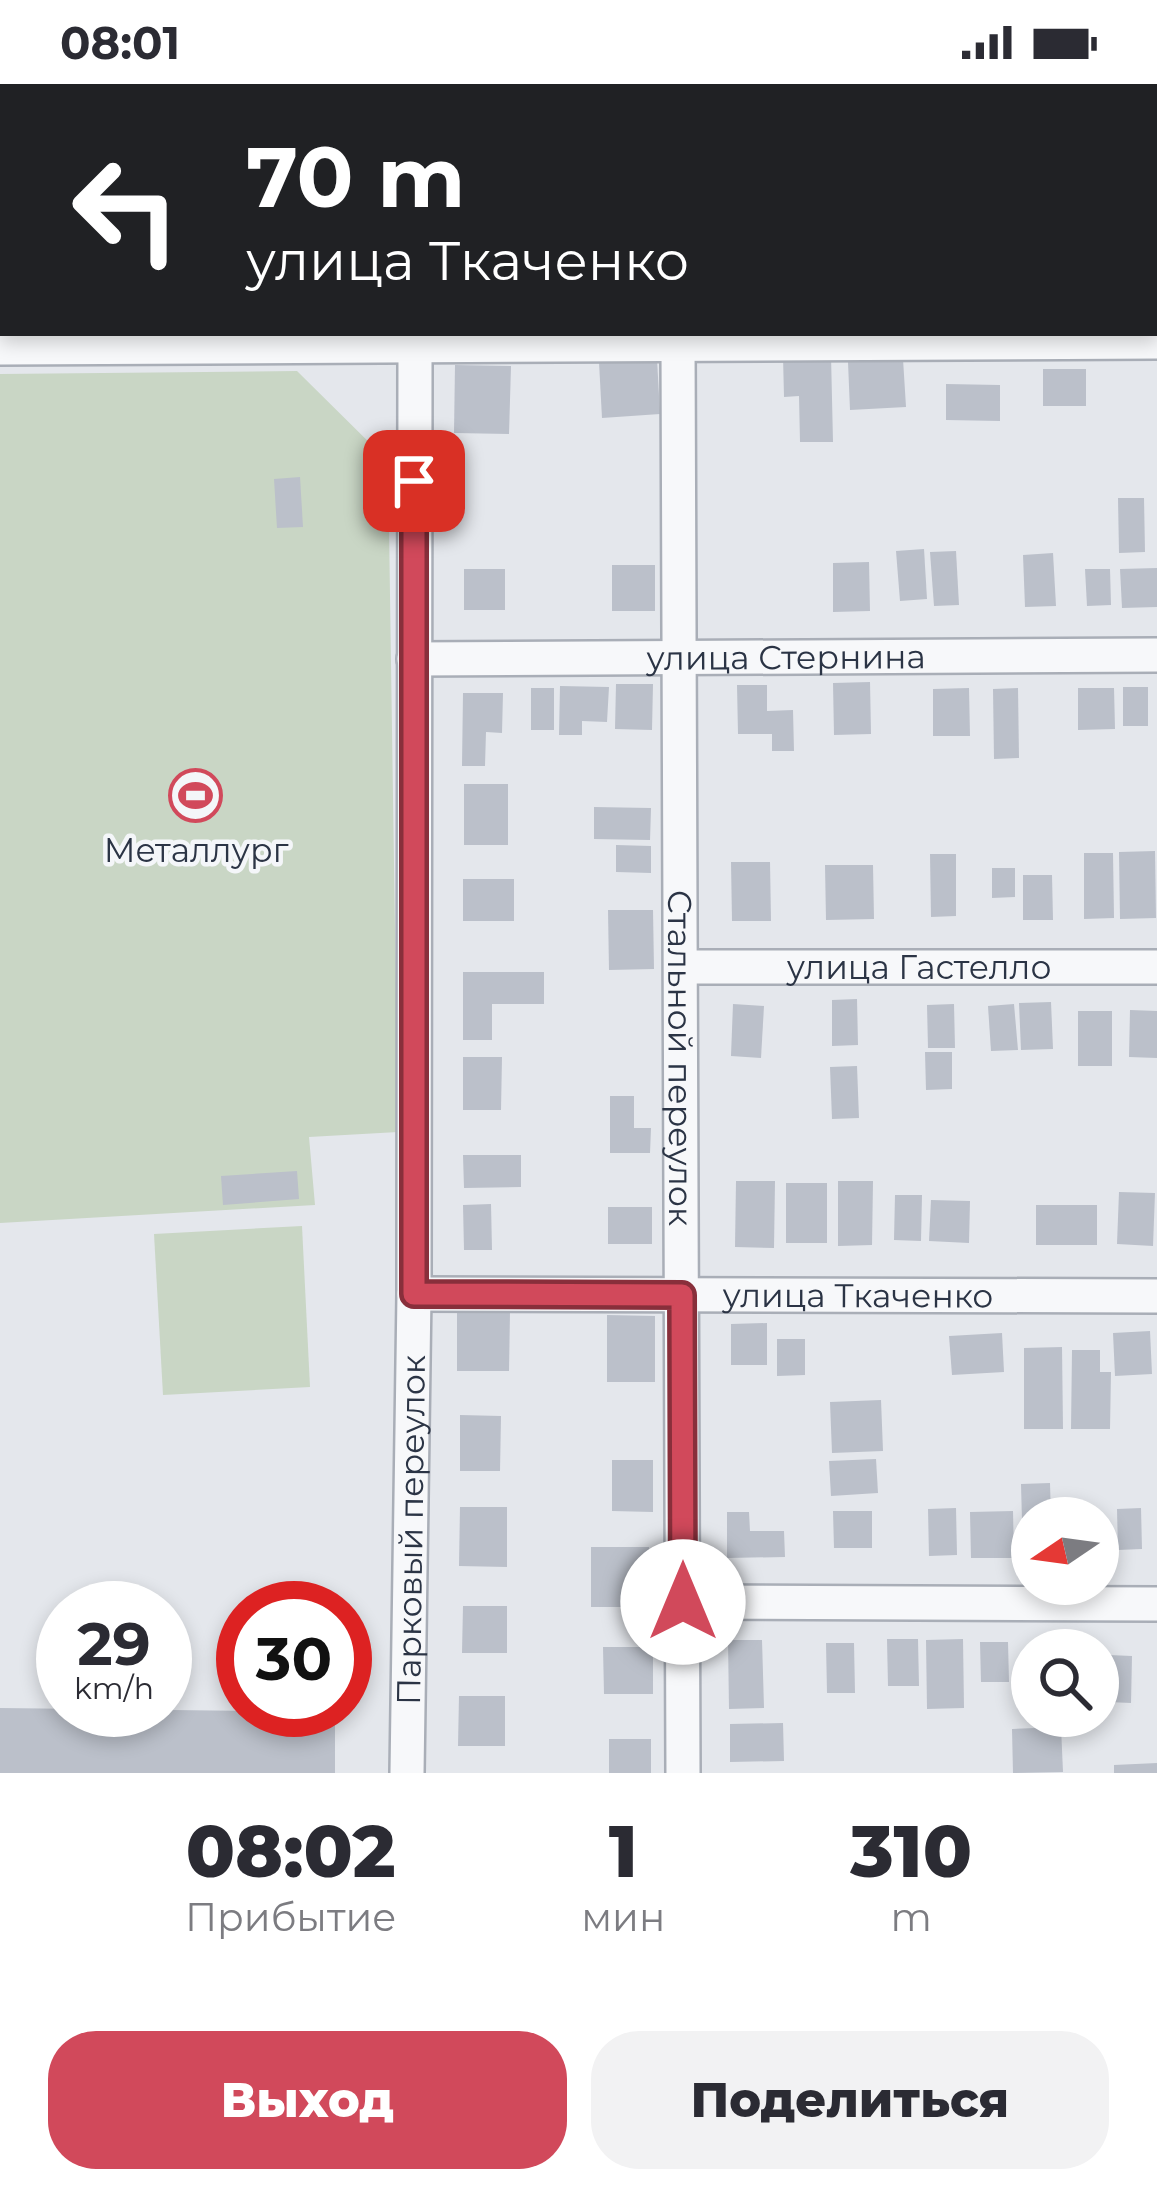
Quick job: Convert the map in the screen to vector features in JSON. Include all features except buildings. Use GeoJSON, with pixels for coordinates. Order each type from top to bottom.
{"type":"FeatureCollection","features":[{"type":"Feature","properties":{"kind":"street"},"geometry":{"type":"LineString","coordinates":[[0,348],[1157,342]]}},
{"type":"Feature","properties":{"kind":"street","name":"Стальной переулок"},"geometry":{"type":"LineString","coordinates":[[678,344],[683,1773]]}},
{"type":"Feature","properties":{"kind":"street","name":"Парковый переулок"},"geometry":{"type":"LineString","coordinates":[[407,1773],[414,1294],[415,348]]}},
{"type":"Feature","properties":{"kind":"street","name":"улица Стернина"},"geometry":{"type":"LineString","coordinates":[[414,659],[1157,655]]}},
{"type":"Feature","properties":{"kind":"street","name":"улица Гастелло"},"geometry":{"type":"LineString","coordinates":[[682,967],[1157,967]]}},
{"type":"Feature","properties":{"kind":"street","name":"улица Ткаченко"},"geometry":{"type":"LineString","coordinates":[[414,1294],[1157,1296]]}},
{"type":"Feature","properties":{"kind":"street"},"geometry":{"type":"LineString","coordinates":[[683,1602],[1157,1604]]}},
{"type":"Feature","properties":{"kind":"green space","name":"Металлург"},"geometry":{"type":"Polygon","coordinates":[[[297,371],[388,461],[398,1132],[309,1137],[315,1205],[0,1223],[0,374],[297,371]]]}},
{"type":"Feature","properties":{"kind":"green space"},"geometry":{"type":"Polygon","coordinates":[[[302,1226],[310,1387],[163,1395],[154,1234],[302,1226]]]}},
{"type":"Feature","properties":{"kind":"place","name":"Металлург"},"geometry":{"type":"Point","coordinates":[196,796]}},
{"type":"Feature","properties":{"kind":"route"},"geometry":{"type":"LineString","coordinates":[[414,481],[414,1294],[682,1295],[683,1602]]}}]}
